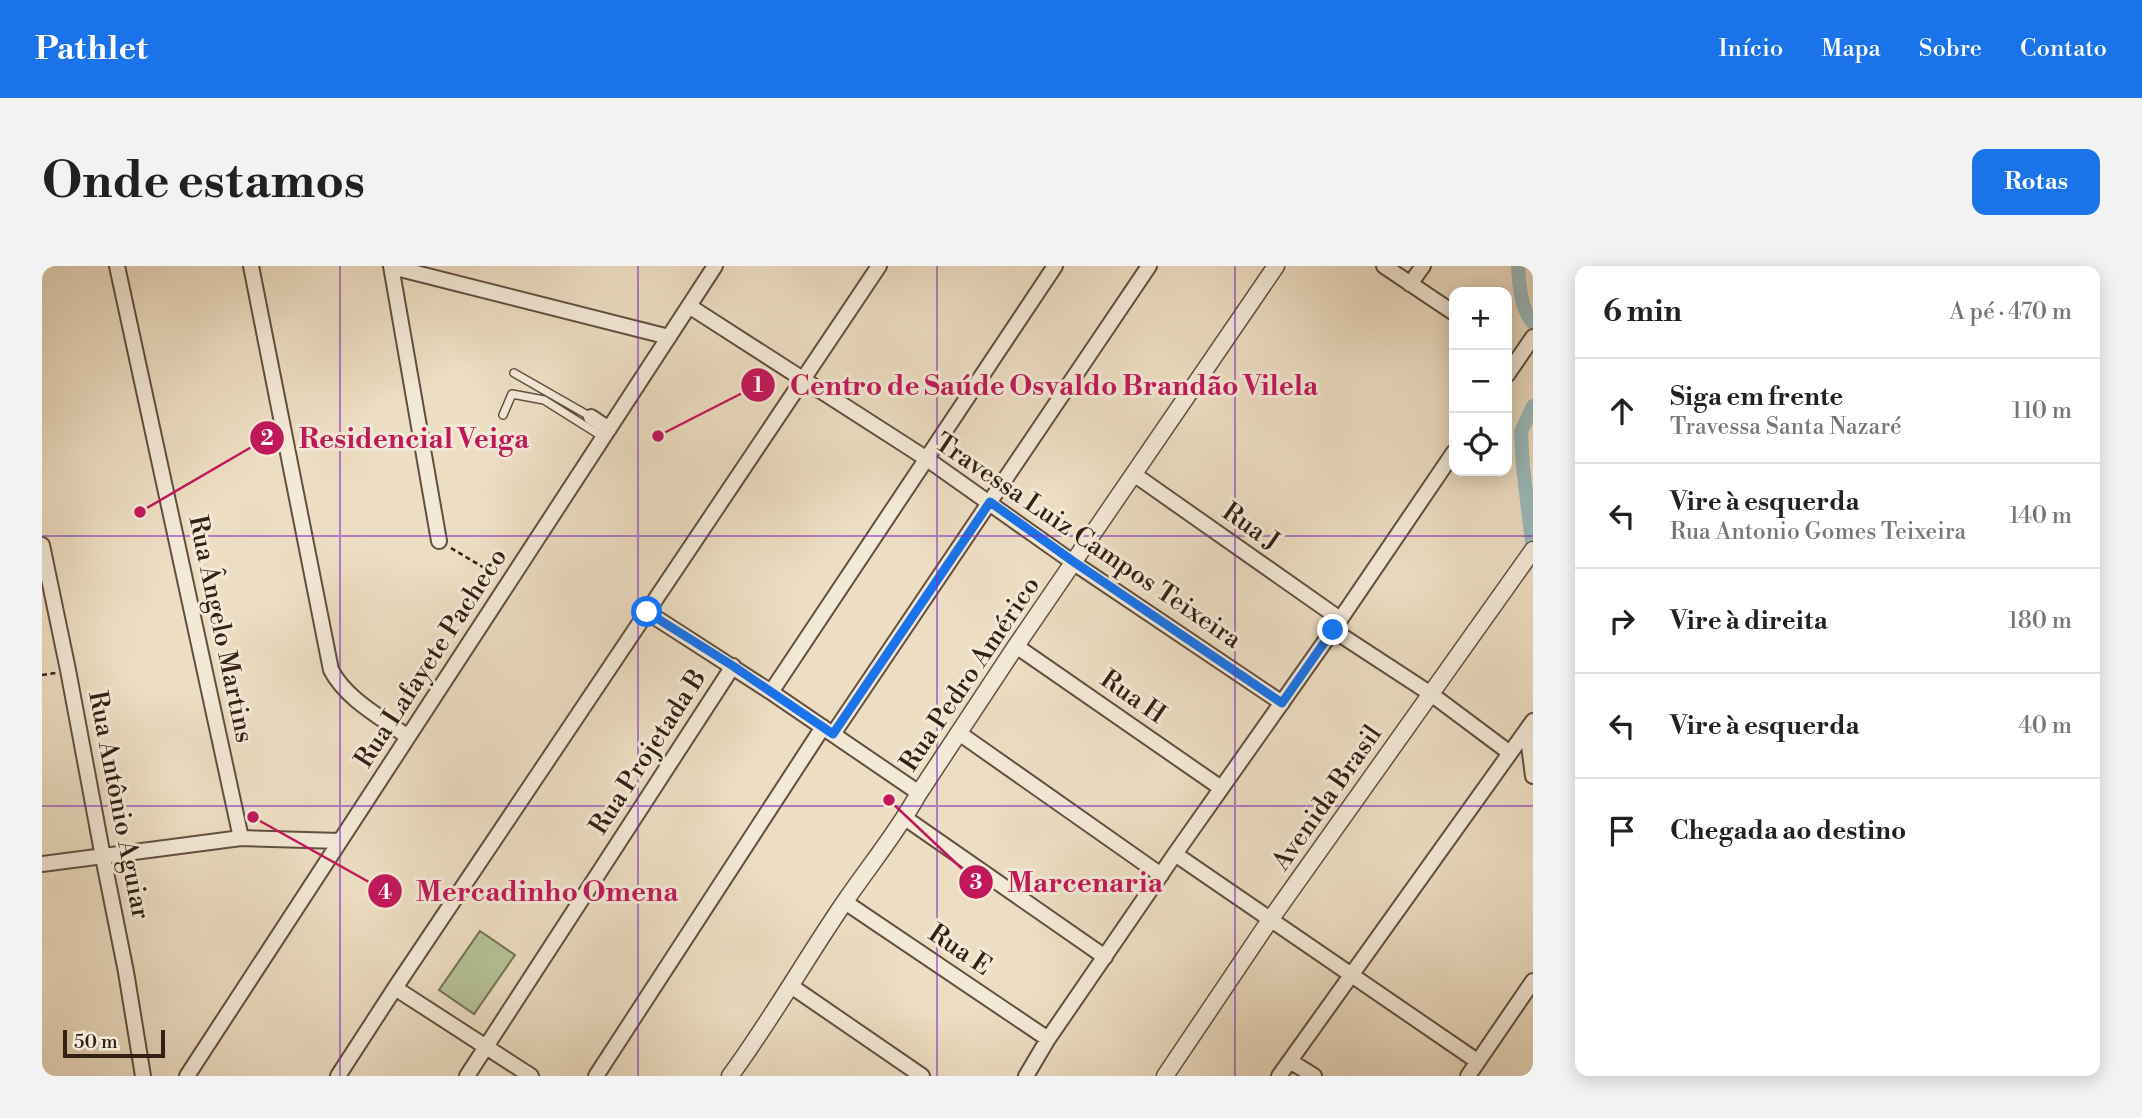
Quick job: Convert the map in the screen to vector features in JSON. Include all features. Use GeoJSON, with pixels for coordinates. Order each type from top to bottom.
{"type":"FeatureCollection","features":[{"type":"Feature","properties":{"kind":"street","name":"Rua Ângelo Martins"},"geometry":{"type":"LineString","coordinates":[[117,266],[241,838]]}},
{"type":"Feature","properties":{"kind":"street"},"geometry":{"type":"LineString","coordinates":[[250,266],[331,670],[348,694],[408,737]]}},
{"type":"Feature","properties":{"kind":"street"},"geometry":{"type":"LineString","coordinates":[[439,541],[392,266],[669,337]]}},
{"type":"Feature","properties":{"kind":"street","name":"Rua Lafayete Pacheco"},"geometry":{"type":"LineString","coordinates":[[187,1076],[715,266]]}},
{"type":"Feature","properties":{"kind":"street"},"geometry":{"type":"LineString","coordinates":[[338,1076],[879,266]]}},
{"type":"Feature","properties":{"kind":"street"},"geometry":{"type":"LineString","coordinates":[[771,692],[1055,266]]}},
{"type":"Feature","properties":{"kind":"street"},"geometry":{"type":"LineString","coordinates":[[596,1076],[828,730],[990,502],[1149,266]]}},
{"type":"Feature","properties":{"kind":"street","name":"Rua Pedro Américo"},"geometry":{"type":"LineString","coordinates":[[734,1074],[1016,646],[1276,266]]}},
{"type":"Feature","properties":{"kind":"street"},"geometry":{"type":"LineString","coordinates":[[1384,266],[1449,310]]}},
{"type":"Feature","properties":{"kind":"street"},"geometry":{"type":"LineString","coordinates":[[1410,284],[1423,266]]}},
{"type":"Feature","properties":{"kind":"street","name":"Travessa Luiz Campos Teixeira"},"geometry":{"type":"LineString","coordinates":[[689,306],[926,459],[1282,703]]}},
{"type":"Feature","properties":{"kind":"street"},"geometry":{"type":"LineString","coordinates":[[1513,353],[1533,337]]}},
{"type":"Feature","properties":{"kind":"street"},"geometry":{"type":"LineString","coordinates":[[591,417],[606,433]]}},
{"type":"Feature","properties":{"kind":"street"},"geometry":{"type":"LineString","coordinates":[[1026,1076],[1048,1039],[1449,459]]}},
{"type":"Feature","properties":{"kind":"street","name":"Rua J"},"geometry":{"type":"LineString","coordinates":[[1135,475],[1510,753]]}},
{"type":"Feature","properties":{"kind":"street","name":"Rua Antônio Aguiar"},"geometry":{"type":"LineString","coordinates":[[42,545],[127,972],[143,1076]]}},
{"type":"Feature","properties":{"kind":"street","name":"Avenida Brasil"},"geometry":{"type":"LineString","coordinates":[[1165,1076],[1270,920],[1533,550]]}},
{"type":"Feature","properties":{"kind":"street"},"geometry":{"type":"LineString","coordinates":[[647,612],[733,666],[919,793]]}},
{"type":"Feature","properties":{"kind":"street","name":"Rua H"},"geometry":{"type":"LineString","coordinates":[[1016,646],[1222,788]]}},
{"type":"Feature","properties":{"kind":"street","name":"Rua Projetada B"},"geometry":{"type":"LineString","coordinates":[[467,1076],[733,666]]}},
{"type":"Feature","properties":{"kind":"street"},"geometry":{"type":"LineString","coordinates":[[1279,1076],[1530,725]]}},
{"type":"Feature","properties":{"kind":"street"},"geometry":{"type":"LineString","coordinates":[[1530,725],[1533,776]]}},
{"type":"Feature","properties":{"kind":"street"},"geometry":{"type":"LineString","coordinates":[[959,733],[1161,875]]}},
{"type":"Feature","properties":{"kind":"street"},"geometry":{"type":"LineString","coordinates":[[905,818],[1105,957]]}},
{"type":"Feature","properties":{"kind":"street"},"geometry":{"type":"LineString","coordinates":[[42,864],[241,838],[340,841]]}},
{"type":"Feature","properties":{"kind":"street"},"geometry":{"type":"LineString","coordinates":[[1175,854],[1478,1061]]}},
{"type":"Feature","properties":{"kind":"street","name":"Rua E"},"geometry":{"type":"LineString","coordinates":[[845,902],[1048,1039]]}},
{"type":"Feature","properties":{"kind":"street"},"geometry":{"type":"LineString","coordinates":[[1468,1076],[1533,981]]}},
{"type":"Feature","properties":{"kind":"street"},"geometry":{"type":"LineString","coordinates":[[791,986],[922,1076]]}},
{"type":"Feature","properties":{"kind":"street"},"geometry":{"type":"LineString","coordinates":[[395,988],[531,1076]]}},
{"type":"Feature","properties":{"kind":"street"},"geometry":{"type":"LineString","coordinates":[[1290,1061],[1314,1076]]}},
{"type":"Feature","properties":{"kind":"lane"},"geometry":{"type":"LineString","coordinates":[[514,373],[591,417]]}},
{"type":"Feature","properties":{"kind":"lane"},"geometry":{"type":"LineString","coordinates":[[503,415],[512,394],[544,400],[606,433]]}},
{"type":"Feature","properties":{"kind":"path"},"geometry":{"type":"LineString","coordinates":[[439,541],[508,583]]}},
{"type":"Feature","properties":{"kind":"green space"},"geometry":{"type":"Polygon","coordinates":[[[480,931],[515,955],[474,1014],[439,990],[480,931]]]}},
{"type":"Feature","properties":{"kind":"waterway"},"geometry":{"type":"LineString","coordinates":[[1518,266],[1523,304],[1533,323]]}},
{"type":"Feature","properties":{"kind":"waterway"},"geometry":{"type":"LineString","coordinates":[[1532,542],[1521,432],[1533,406]]}},
{"type":"Feature","properties":{"kind":"place","name":"Centro de Saúde Osvaldo Brandão Vilela"},"geometry":{"type":"Point","coordinates":[658,436]}},
{"type":"Feature","properties":{"kind":"place","name":"Residencial Veiga"},"geometry":{"type":"Point","coordinates":[140,512]}},
{"type":"Feature","properties":{"kind":"place","name":"Marcenaria"},"geometry":{"type":"Point","coordinates":[889,800]}},
{"type":"Feature","properties":{"kind":"place","name":"Mercadinho Omena"},"geometry":{"type":"Point","coordinates":[253,817]}},
{"type":"Feature","properties":{"kind":"route"},"geometry":{"type":"LineString","coordinates":[[647,612],[833,734],[990,502],[1282,703],[1333,630]]}}]}
